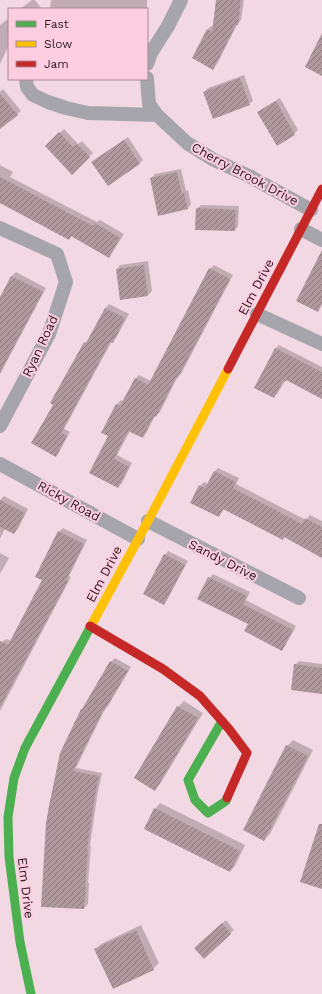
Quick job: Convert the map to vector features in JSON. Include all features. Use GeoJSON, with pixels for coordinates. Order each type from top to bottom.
{"type":"FeatureCollection","features":[{"type":"Feature","properties":{"kind":"street"},"geometry":{"type":"LineString","coordinates":[[148,57],[168,26],[181,0]]}},
{"type":"Feature","properties":{"kind":"street"},"geometry":{"type":"LineString","coordinates":[[26,80],[27,87],[33,95],[66,108],[88,113],[157,116]]}},
{"type":"Feature","properties":{"kind":"street","name":"Cherry Brook Drive"},"geometry":{"type":"LineString","coordinates":[[147,80],[149,104],[157,116],[187,143],[214,160],[249,176],[311,210]]}},
{"type":"Feature","properties":{"kind":"street","name":"Elm Drive"},"geometry":{"type":"LineString","coordinates":[[31,994],[4,858],[14,778],[25,748],[148,521],[322,189]]}},
{"type":"Feature","properties":{"kind":"street","name":"Ryan Road"},"geometry":{"type":"LineString","coordinates":[[0,228],[57,254],[66,282],[49,334],[0,426]]}},
{"type":"Feature","properties":{"kind":"street"},"geometry":{"type":"LineString","coordinates":[[301,228],[322,240]]}},
{"type":"Feature","properties":{"kind":"street"},"geometry":{"type":"LineString","coordinates":[[257,314],[322,344]]}},
{"type":"Feature","properties":{"kind":"street","name":"Ricky Road"},"geometry":{"type":"LineString","coordinates":[[0,464],[138,539]]}},
{"type":"Feature","properties":{"kind":"street","name":"Sandy Drive"},"geometry":{"type":"LineString","coordinates":[[148,521],[299,598]]}},
{"type":"Feature","properties":{"kind":"street"},"geometry":{"type":"LineString","coordinates":[[90,626],[163,669],[200,696],[222,721],[229,729],[247,754],[226,801],[208,812],[195,800],[188,780],[222,721]]}},
{"type":"Feature","properties":{"kind":"building"},"geometry":{"type":"Polygon","coordinates":[[[216,0],[241,0],[238,25],[236,25],[213,70],[192,58],[207,29],[212,32],[216,0]]]}},
{"type":"Feature","properties":{"kind":"building"},"geometry":{"type":"Polygon","coordinates":[[[322,33],[322,76],[305,67],[322,33]]]}},
{"type":"Feature","properties":{"kind":"building"},"geometry":{"type":"Polygon","coordinates":[[[240,78],[250,105],[213,119],[203,92],[240,78]]]}},
{"type":"Feature","properties":{"kind":"building"},"geometry":{"type":"Polygon","coordinates":[[[0,94],[18,115],[0,129],[0,94]]]}},
{"type":"Feature","properties":{"kind":"building"},"geometry":{"type":"Polygon","coordinates":[[[276,101],[295,135],[277,146],[257,112],[276,101]]]}},
{"type":"Feature","properties":{"kind":"building"},"geometry":{"type":"Polygon","coordinates":[[[59,132],[73,147],[77,144],[90,157],[72,175],[45,146],[59,132]]]}},
{"type":"Feature","properties":{"kind":"building"},"geometry":{"type":"Polygon","coordinates":[[[124,140],[140,164],[108,186],[91,162],[124,140]]]}},
{"type":"Feature","properties":{"kind":"building"},"geometry":{"type":"Polygon","coordinates":[[[177,172],[182,194],[184,193],[188,209],[158,216],[150,178],[177,172]]]}},
{"type":"Feature","properties":{"kind":"building"},"geometry":{"type":"Polygon","coordinates":[[[0,177],[93,226],[95,223],[120,238],[109,258],[71,236],[69,240],[0,203],[0,177]]]}},
{"type":"Feature","properties":{"kind":"building"},"geometry":{"type":"Polygon","coordinates":[[[196,208],[236,210],[235,231],[195,230],[196,208]]]}},
{"type":"Feature","properties":{"kind":"building"},"geometry":{"type":"Polygon","coordinates":[[[322,250],[322,304],[318,312],[296,301],[322,250]]]}},
{"type":"Feature","properties":{"kind":"building"},"geometry":{"type":"Polygon","coordinates":[[[144,265],[148,296],[120,300],[116,269],[144,265]]]}},
{"type":"Feature","properties":{"kind":"building"},"geometry":{"type":"Polygon","coordinates":[[[209,268],[230,279],[177,379],[176,378],[156,417],[154,416],[143,438],[128,431],[114,459],[129,467],[118,488],[89,473],[108,436],[101,433],[116,404],[120,406],[135,378],[148,385],[209,268]]]}},
{"type":"Feature","properties":{"kind":"building"},"geometry":{"type":"Polygon","coordinates":[[[11,276],[43,292],[0,373],[0,297],[11,276]]]}},
{"type":"Feature","properties":{"kind":"building"},"geometry":{"type":"Polygon","coordinates":[[[105,308],[125,318],[113,343],[110,342],[61,433],[67,436],[56,457],[31,443],[53,405],[50,403],[105,308]]]}},
{"type":"Feature","properties":{"kind":"building"},"geometry":{"type":"Polygon","coordinates":[[[275,348],[322,372],[322,399],[286,380],[285,382],[283,381],[274,398],[254,388],[275,348]]]}},
{"type":"Feature","properties":{"kind":"building"},"geometry":{"type":"Polygon","coordinates":[[[214,471],[236,482],[233,488],[302,524],[305,518],[322,527],[322,558],[284,537],[283,540],[223,509],[219,517],[190,503],[199,485],[205,488],[214,471]]]}},
{"type":"Feature","properties":{"kind":"building"},"geometry":{"type":"Polygon","coordinates":[[[0,500],[25,513],[14,534],[0,527],[0,500]]]}},
{"type":"Feature","properties":{"kind":"building"},"geometry":{"type":"Polygon","coordinates":[[[58,531],[84,544],[66,580],[68,581],[0,707],[0,641],[8,645],[42,580],[35,577],[58,531]]]}},
{"type":"Feature","properties":{"kind":"building"},"geometry":{"type":"Polygon","coordinates":[[[164,554],[185,565],[164,605],[143,594],[164,554]]]}},
{"type":"Feature","properties":{"kind":"building"},"geometry":{"type":"Polygon","coordinates":[[[208,577],[247,596],[243,604],[293,630],[282,651],[244,631],[248,624],[197,599],[208,577]]]}},
{"type":"Feature","properties":{"kind":"building"},"geometry":{"type":"Polygon","coordinates":[[[110,661],[128,671],[103,711],[73,771],[99,776],[87,850],[84,909],[41,907],[46,823],[60,753],[81,709],[110,661]]]}},
{"type":"Feature","properties":{"kind":"building"},"geometry":{"type":"Polygon","coordinates":[[[294,664],[322,668],[322,694],[291,690],[294,664]]]}},
{"type":"Feature","properties":{"kind":"building"},"geometry":{"type":"Polygon","coordinates":[[[177,706],[198,718],[155,791],[134,778],[177,706]]]}},
{"type":"Feature","properties":{"kind":"building"},"geometry":{"type":"Polygon","coordinates":[[[286,745],[308,756],[264,841],[243,830],[286,745]]]}},
{"type":"Feature","properties":{"kind":"building"},"geometry":{"type":"Polygon","coordinates":[[[154,808],[240,851],[230,872],[144,829],[154,808]]]}},
{"type":"Feature","properties":{"kind":"building"},"geometry":{"type":"Polygon","coordinates":[[[319,824],[322,824],[322,889],[300,882],[319,824]]]}},
{"type":"Feature","properties":{"kind":"building"},"geometry":{"type":"Polygon","coordinates":[[[222,923],[231,934],[204,959],[194,948],[222,923]]]}},
{"type":"Feature","properties":{"kind":"building"},"geometry":{"type":"Polygon","coordinates":[[[136,930],[154,970],[113,989],[94,949],[136,930]]]}},
{"type":"Feature","properties":{"kind":"traffic: fast"},"geometry":{"type":"LineString","coordinates":[[31,994],[20,942],[9,857],[8,817],[14,778],[25,748],[92,624]]}},
{"type":"Feature","properties":{"kind":"traffic: fast"},"geometry":{"type":"LineString","coordinates":[[222,721],[188,780],[195,800],[208,813],[226,801],[227,798]]}},
{"type":"Feature","properties":{"kind":"traffic: slow"},"geometry":{"type":"LineString","coordinates":[[92,624],[228,369]]}},
{"type":"Feature","properties":{"kind":"traffic: jam"},"geometry":{"type":"LineString","coordinates":[[228,369],[322,189]]}},
{"type":"Feature","properties":{"kind":"traffic: jam"},"geometry":{"type":"LineString","coordinates":[[90,626],[163,669],[200,696],[229,729],[247,753],[227,798]]}}]}
